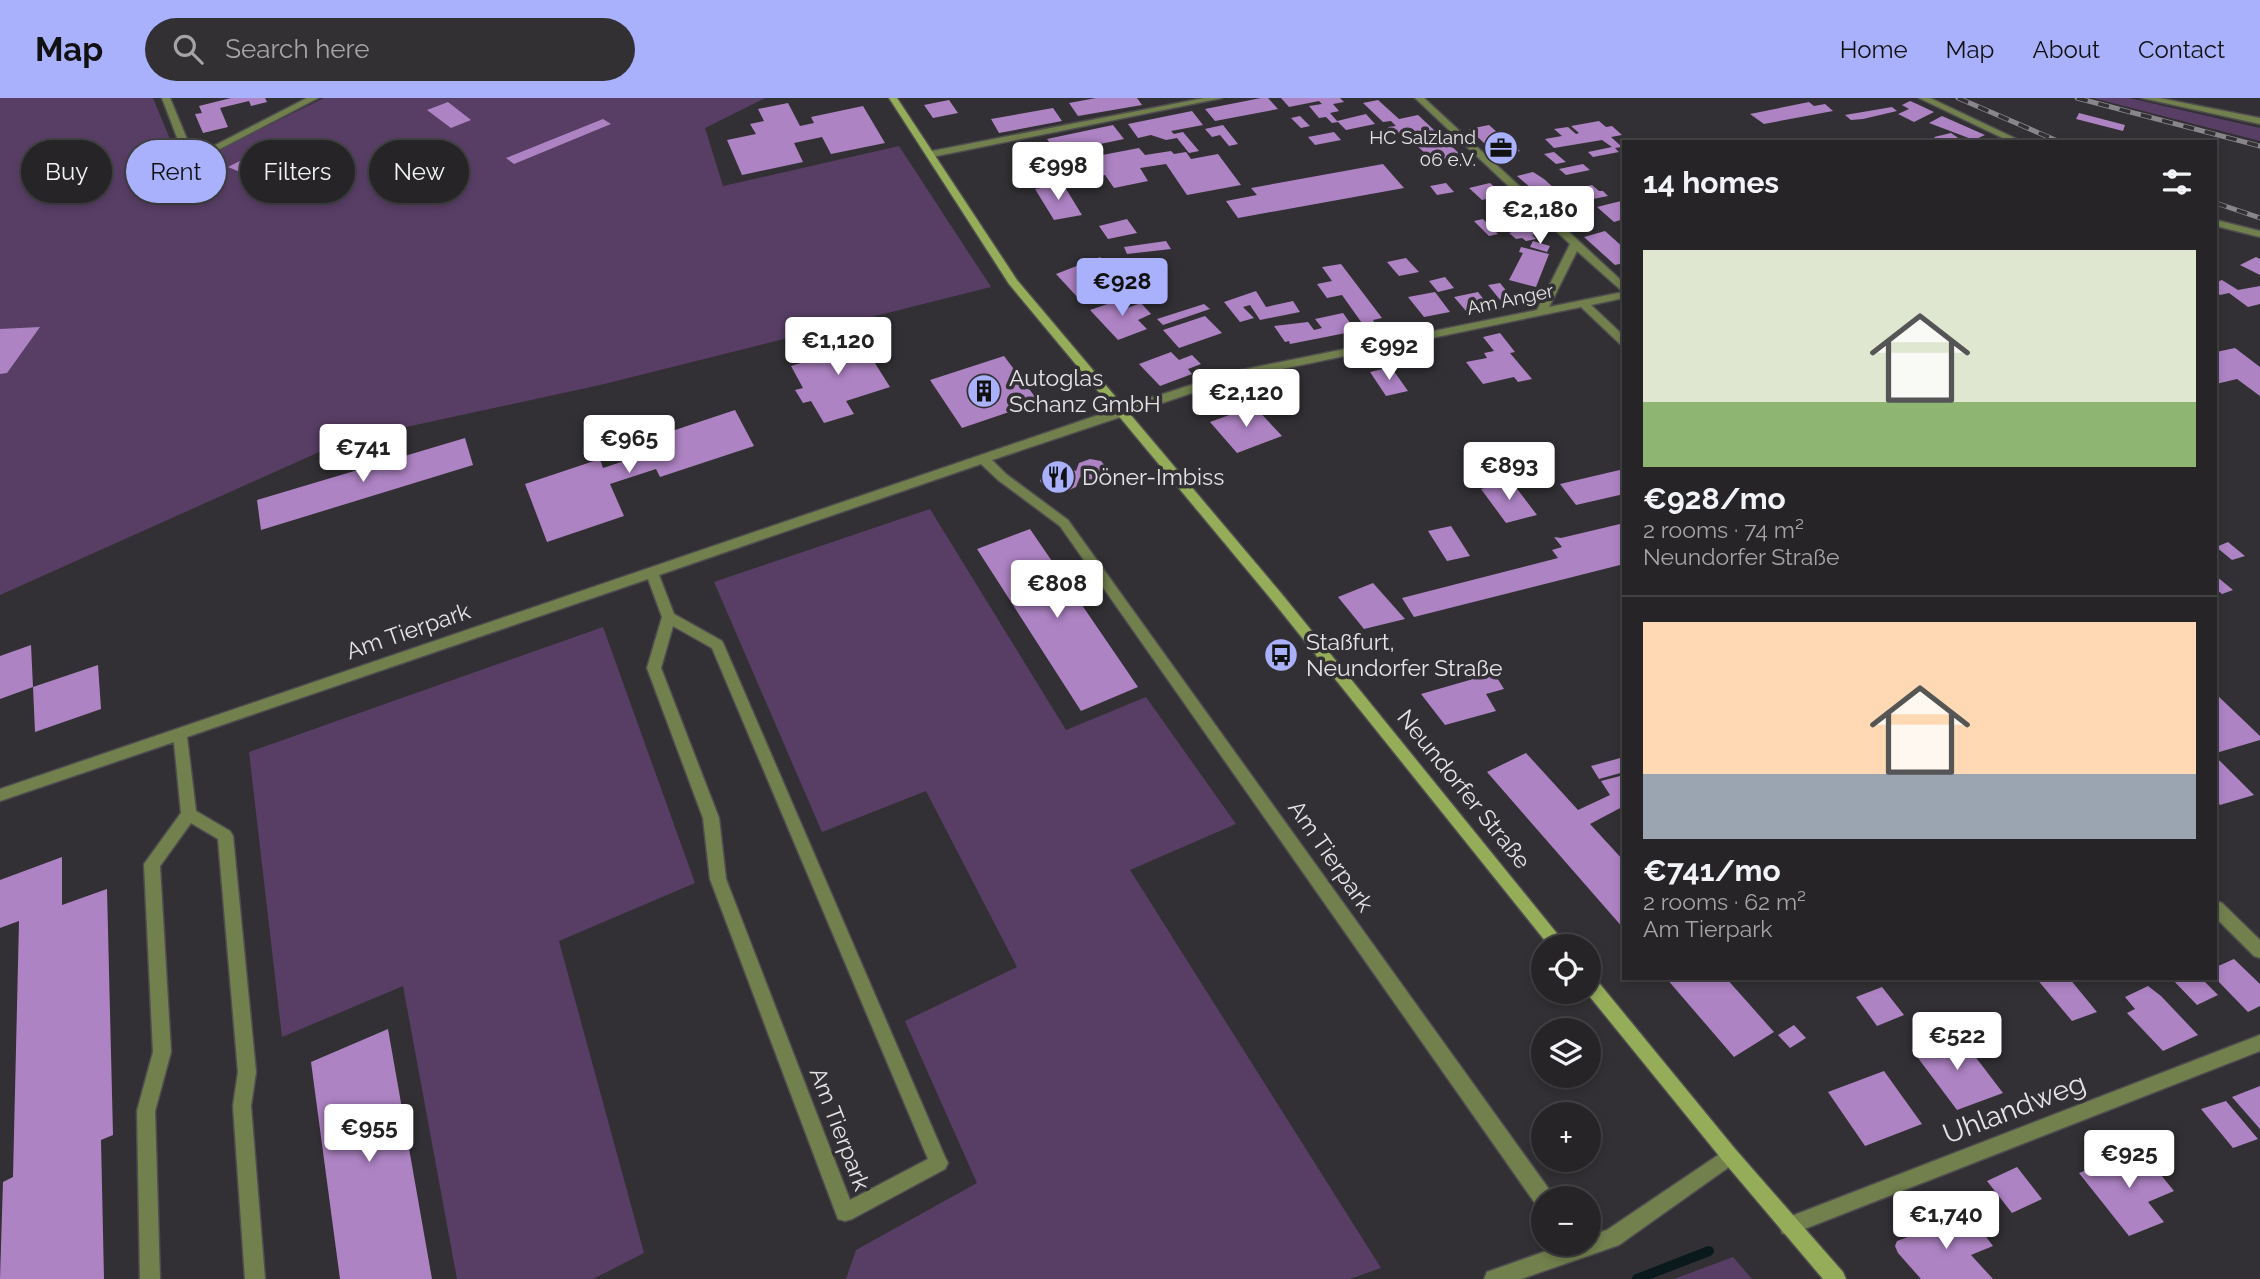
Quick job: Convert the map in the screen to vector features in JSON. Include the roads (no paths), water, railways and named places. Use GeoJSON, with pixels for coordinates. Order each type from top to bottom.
{"type":"FeatureCollection","features":[{"type":"Feature","properties":{"kind":"main road","name":"Neundorfer Straße"},"geometry":{"type":"LineString","coordinates":[[893,98],[1013,282],[1270,588],[1549,934]]}},
{"type":"Feature","properties":{"kind":"main road"},"geometry":{"type":"LineString","coordinates":[[1601,998],[1730,1156],[1836,1279]]}},
{"type":"Feature","properties":{"kind":"street"},"geometry":{"type":"LineString","coordinates":[[166,98],[191,161],[314,98]]}},
{"type":"Feature","properties":{"kind":"street"},"geometry":{"type":"LineString","coordinates":[[932,154],[1218,98]]}},
{"type":"Feature","properties":{"kind":"street"},"geometry":{"type":"LineString","coordinates":[[1419,98],[1622,287]]}},
{"type":"Feature","properties":{"kind":"street"},"geometry":{"type":"LineString","coordinates":[[1923,98],[2015,140]]}},
{"type":"Feature","properties":{"kind":"street"},"geometry":{"type":"LineString","coordinates":[[2146,98],[2260,121]]}},
{"type":"Feature","properties":{"kind":"street"},"geometry":{"type":"LineString","coordinates":[[2217,223],[2260,234]]}},
{"type":"Feature","properties":{"kind":"street"},"geometry":{"type":"LineString","coordinates":[[1542,311],[1575,244]]}},
{"type":"Feature","properties":{"kind":"street","name":"Am Anger"},"geometry":{"type":"LineString","coordinates":[[1120,412],[1232,376],[1622,295]]}},
{"type":"Feature","properties":{"kind":"street"},"geometry":{"type":"LineString","coordinates":[[1582,302],[1622,340]]}},
{"type":"Feature","properties":{"kind":"street","name":"Am Tierpark"},"geometry":{"type":"LineString","coordinates":[[0,795],[1120,412]]}},
{"type":"Feature","properties":{"kind":"street","name":"Am Tierpark"},"geometry":{"type":"LineString","coordinates":[[984,460],[1002,477],[1064,523],[1535,1186]]}},
{"type":"Feature","properties":{"kind":"street"},"geometry":{"type":"LineString","coordinates":[[652,573],[669,617]]}},
{"type":"Feature","properties":{"kind":"street","name":"Am Tierpark"},"geometry":{"type":"LineString","coordinates":[[669,617],[717,645],[939,1163],[845,1212],[718,878],[711,818],[654,668],[669,617]]}},
{"type":"Feature","properties":{"kind":"street"},"geometry":{"type":"LineString","coordinates":[[150,1279],[146,1111],[162,1052],[152,864],[189,814],[180,735]]}},
{"type":"Feature","properties":{"kind":"street"},"geometry":{"type":"LineString","coordinates":[[189,814],[225,836],[247,1072],[243,1106],[256,1279]]}},
{"type":"Feature","properties":{"kind":"street"},"geometry":{"type":"LineString","coordinates":[[2217,909],[2260,951]]}},
{"type":"Feature","properties":{"kind":"street","name":"Uhlandweg"},"geometry":{"type":"LineString","coordinates":[[1789,1226],[2260,1043]]}},
{"type":"Feature","properties":{"kind":"street"},"geometry":{"type":"LineString","coordinates":[[1601,1241],[1612,1238],[1730,1156]]}},
{"type":"Feature","properties":{"kind":"street"},"geometry":{"type":"LineString","coordinates":[[1494,1279],[1554,1256]]}},
{"type":"Feature","properties":{"kind":"waterway"},"geometry":{"type":"LineString","coordinates":[[1637,1279],[1709,1251]]}},
{"type":"Feature","properties":{"kind":"railway"},"geometry":{"type":"LineString","coordinates":[[1958,98],[2055,140]]}},
{"type":"Feature","properties":{"kind":"railway"},"geometry":{"type":"LineString","coordinates":[[2077,98],[2260,146]]}},
{"type":"Feature","properties":{"kind":"railway"},"geometry":{"type":"LineString","coordinates":[[2217,203],[2260,218]]}},
{"type":"Feature","properties":{"kind":"place","name":"HC Salzland 06 e.V."},"geometry":{"type":"Point","coordinates":[1501,148]}},
{"type":"Feature","properties":{"kind":"place","name":"Autoglas Schanz GmbH"},"geometry":{"type":"Point","coordinates":[984,391]}},
{"type":"Feature","properties":{"kind":"place","name":"Döner-Imbiss"},"geometry":{"type":"Point","coordinates":[1058,477]}},
{"type":"Feature","properties":{"kind":"place","name":"Staßfurt, Neundorfer Straße"},"geometry":{"type":"Point","coordinates":[1281,655]}}]}
